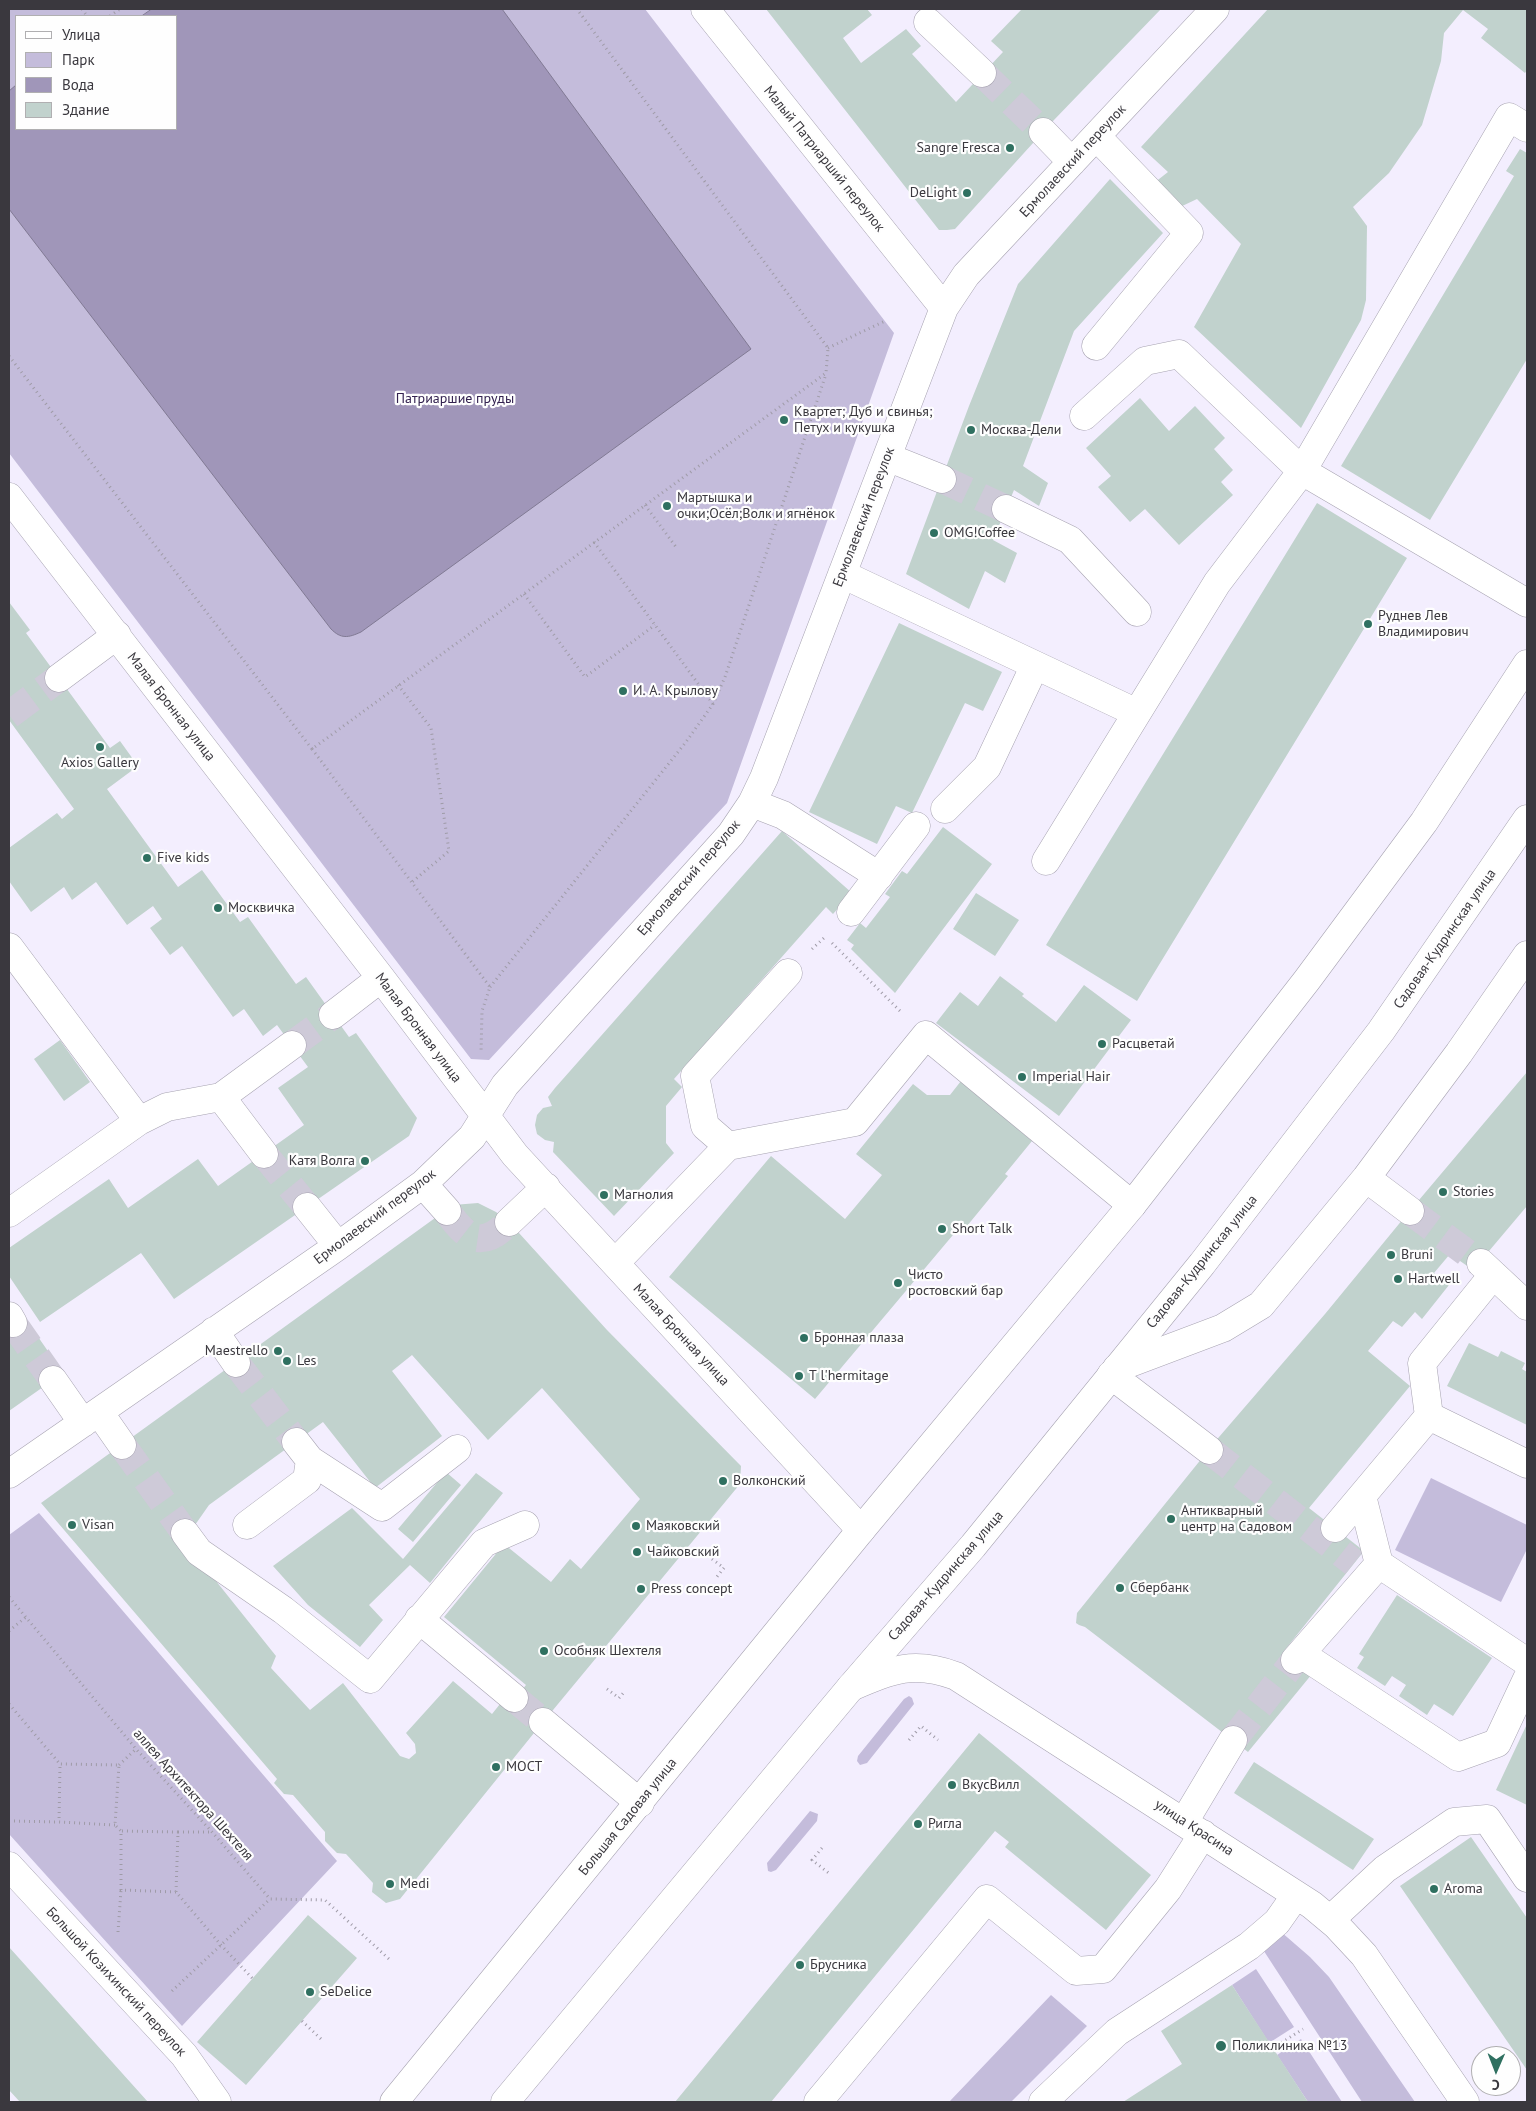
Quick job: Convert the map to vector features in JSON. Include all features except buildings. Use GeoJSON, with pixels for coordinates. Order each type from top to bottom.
{"type":"FeatureCollection","features":[{"type":"Feature","properties":{"kind":"street","name":"Ермолаевский переулок"},"geometry":{"type":"LineString","coordinates":[[9,1474],[338,1246],[423,1184],[472,1137],[505,1085],[731,834],[752,803],[764,778],[944,308],[966,275],[1215,9]]}},
{"type":"Feature","properties":{"kind":"street","name":"Малый Патриарший переулок"},"geometry":{"type":"LineString","coordinates":[[717,13],[944,308]]}},
{"type":"Feature","properties":{"kind":"street"},"geometry":{"type":"LineString","coordinates":[[928,22],[982,73]]}},
{"type":"Feature","properties":{"kind":"street"},"geometry":{"type":"LineString","coordinates":[[1046,860],[1216,583],[1302,471],[1508,117],[1527,128]]}},
{"type":"Feature","properties":{"kind":"street"},"geometry":{"type":"LineString","coordinates":[[1043,132],[1072,162]]}},
{"type":"Feature","properties":{"kind":"street"},"geometry":{"type":"LineString","coordinates":[[1096,136],[1190,233],[1096,346]]}},
{"type":"Feature","properties":{"kind":"street"},"geometry":{"type":"LineString","coordinates":[[1084,416],[1145,361],[1179,354],[1302,471],[1527,603]]}},
{"type":"Feature","properties":{"kind":"street"},"geometry":{"type":"LineString","coordinates":[[887,457],[942,479]]}},
{"type":"Feature","properties":{"kind":"street","name":"Малая Бронная улица"},"geometry":{"type":"LineString","coordinates":[[9,497],[381,978],[515,1155],[861,1530]]}},
{"type":"Feature","properties":{"kind":"street"},"geometry":{"type":"LineString","coordinates":[[1006,509],[1070,540],[1136,612]]}},
{"type":"Feature","properties":{"kind":"street"},"geometry":{"type":"LineString","coordinates":[[842,574],[1137,712]]}},
{"type":"Feature","properties":{"kind":"street"},"geometry":{"type":"LineString","coordinates":[[59,678],[117,635]]}},
{"type":"Feature","properties":{"kind":"street"},"geometry":{"type":"LineString","coordinates":[[861,1530],[1132,1205],[1307,980],[1418,830],[1527,664]]}},
{"type":"Feature","properties":{"kind":"street"},"geometry":{"type":"LineString","coordinates":[[945,809],[987,767],[1035,665]]}},
{"type":"Feature","properties":{"kind":"street"},"geometry":{"type":"LineString","coordinates":[[752,803],[783,814],[879,876]]}},
{"type":"Feature","properties":{"kind":"street","name":"Садовая-Кудринская улица"},"geometry":{"type":"LineString","coordinates":[[851,1686],[973,1546],[1202,1264],[1381,1031],[1527,819]]}},
{"type":"Feature","properties":{"kind":"street"},"geometry":{"type":"LineString","coordinates":[[851,912],[916,826]]}},
{"type":"Feature","properties":{"kind":"street"},"geometry":{"type":"LineString","coordinates":[[9,947],[139,1121]]}},
{"type":"Feature","properties":{"kind":"street"},"geometry":{"type":"LineString","coordinates":[[1208,1450],[1114,1371],[1224,1328],[1261,1305],[1366,1178],[1459,1053],[1527,955]]}},
{"type":"Feature","properties":{"kind":"street"},"geometry":{"type":"LineString","coordinates":[[728,1146],[705,1126],[695,1076],[788,973]]}},
{"type":"Feature","properties":{"kind":"street"},"geometry":{"type":"LineString","coordinates":[[333,1015],[381,978]]}},
{"type":"Feature","properties":{"kind":"street"},"geometry":{"type":"LineString","coordinates":[[615,1263],[728,1146],[855,1122],[926,1035],[1132,1205]]}},
{"type":"Feature","properties":{"kind":"street"},"geometry":{"type":"LineString","coordinates":[[9,1213],[139,1121],[167,1107],[221,1097],[292,1045]]}},
{"type":"Feature","properties":{"kind":"street"},"geometry":{"type":"LineString","coordinates":[[221,1097],[264,1154]]}},
{"type":"Feature","properties":{"kind":"street"},"geometry":{"type":"LineString","coordinates":[[1366,1178],[1410,1211]]}},
{"type":"Feature","properties":{"kind":"street"},"geometry":{"type":"LineString","coordinates":[[423,1184],[446,1211]]}},
{"type":"Feature","properties":{"kind":"street"},"geometry":{"type":"LineString","coordinates":[[509,1222],[546,1187]]}},
{"type":"Feature","properties":{"kind":"street"},"geometry":{"type":"LineString","coordinates":[[306,1207],[338,1246]]}},
{"type":"Feature","properties":{"kind":"street"},"geometry":{"type":"LineString","coordinates":[[1335,1528],[1429,1416],[1422,1363],[1486,1269],[1527,1306]]}},
{"type":"Feature","properties":{"kind":"street"},"geometry":{"type":"LineString","coordinates":[[214,1332],[236,1363]]}},
{"type":"Feature","properties":{"kind":"street"},"geometry":{"type":"LineString","coordinates":[[53,1380],[122,1445]]}},
{"type":"Feature","properties":{"kind":"street"},"geometry":{"type":"LineString","coordinates":[[1429,1416],[1527,1464]]}},
{"type":"Feature","properties":{"kind":"street"},"geometry":{"type":"LineString","coordinates":[[247,1525],[307,1480],[303,1451],[382,1507],[457,1449]]}},
{"type":"Feature","properties":{"kind":"street"},"geometry":{"type":"LineString","coordinates":[[1362,1496],[1368,1567],[1298,1657],[1458,1756],[1498,1743],[1527,1680]]}},
{"type":"Feature","properties":{"kind":"street"},"geometry":{"type":"LineString","coordinates":[[185,1533],[199,1552],[283,1610],[370,1680],[484,1543],[525,1524]]}},
{"type":"Feature","properties":{"kind":"street","name":"Большая Садовая улица"},"geometry":{"type":"LineString","coordinates":[[394,2102],[861,1530]]}},
{"type":"Feature","properties":{"kind":"street"},"geometry":{"type":"LineString","coordinates":[[1368,1567],[1527,1662]]}},
{"type":"Feature","properties":{"kind":"street"},"geometry":{"type":"LineString","coordinates":[[420,1619],[514,1698]]}},
{"type":"Feature","properties":{"kind":"street","name":"улица Красина"},"geometry":{"type":"LineString","coordinates":[[851,1686],[890,1671],[916,1667],[936,1669],[956,1676],[1296,1895],[1330,1920],[1364,1955],[1466,2102]]}},
{"type":"Feature","properties":{"kind":"street"},"geometry":{"type":"LineString","coordinates":[[507,2102],[851,1686]]}},
{"type":"Feature","properties":{"kind":"street"},"geometry":{"type":"LineString","coordinates":[[543,1722],[640,1803]]}},
{"type":"Feature","properties":{"kind":"street"},"geometry":{"type":"LineString","coordinates":[[818,2102],[987,1899],[1076,1971],[1103,1969],[1168,1889],[1233,1740]]}},
{"type":"Feature","properties":{"kind":"street"},"geometry":{"type":"LineString","coordinates":[[1330,1920],[1385,1870],[1454,1822],[1487,1819],[1527,1878]]}},
{"type":"Feature","properties":{"kind":"street","name":"Большой Козихинский переулок"},"geometry":{"type":"LineString","coordinates":[[9,1866],[184,2055],[216,2102]]}},
{"type":"Feature","properties":{"kind":"street"},"geometry":{"type":"LineString","coordinates":[[1043,2102],[1117,2032],[1249,1946],[1277,1922],[1296,1895]]}},
{"type":"Feature","properties":{"kind":"path"},"geometry":{"type":"LineString","coordinates":[[481,1060],[482,1011],[490,987],[686,742],[712,704],[725,677],[826,372],[828,348],[577,9]]}},
{"type":"Feature","properties":{"kind":"path"},"geometry":{"type":"LineString","coordinates":[[828,348],[885,322]]}},
{"type":"Feature","properties":{"kind":"path"},"geometry":{"type":"LineString","coordinates":[[9,356],[312,749],[490,987]]}},
{"type":"Feature","properties":{"kind":"path"},"geometry":{"type":"LineString","coordinates":[[312,749],[826,372]]}},
{"type":"Feature","properties":{"kind":"path"},"geometry":{"type":"LineString","coordinates":[[645,505],[676,547]]}},
{"type":"Feature","properties":{"kind":"path"},"geometry":{"type":"LineString","coordinates":[[594,542],[712,704]]}},
{"type":"Feature","properties":{"kind":"path"},"geometry":{"type":"LineString","coordinates":[[524,594],[585,677],[655,625]]}},
{"type":"Feature","properties":{"kind":"path"},"geometry":{"type":"LineString","coordinates":[[398,685],[430,728],[449,851],[412,882]]}},
{"type":"Feature","properties":{"kind":"path"},"geometry":{"type":"LineString","coordinates":[[788,973],[825,936],[891,1003],[926,1035]]}},
{"type":"Feature","properties":{"kind":"path"},"geometry":{"type":"LineString","coordinates":[[712,1558],[724,1568],[716,1578]]}},
{"type":"Feature","properties":{"kind":"path","name":"аллея Архитектора Шехтеля"},"geometry":{"type":"LineString","coordinates":[[9,1597],[136,1749],[270,1899]]}},
{"type":"Feature","properties":{"kind":"path"},"geometry":{"type":"LineString","coordinates":[[9,1631],[26,1617]]}},
{"type":"Feature","properties":{"kind":"path"},"geometry":{"type":"LineString","coordinates":[[607,1689],[619,1698],[625,1691]]}},
{"type":"Feature","properties":{"kind":"path"},"geometry":{"type":"LineString","coordinates":[[9,1704],[60,1764],[59,1822]]}},
{"type":"Feature","properties":{"kind":"path"},"geometry":{"type":"LineString","coordinates":[[909,1740],[921,1726],[938,1740]]}},
{"type":"Feature","properties":{"kind":"path"},"geometry":{"type":"LineString","coordinates":[[60,1764],[119,1764],[136,1749]]}},
{"type":"Feature","properties":{"kind":"path"},"geometry":{"type":"LineString","coordinates":[[115,1825],[119,1764]]}},
{"type":"Feature","properties":{"kind":"path"},"geometry":{"type":"LineString","coordinates":[[9,1821],[115,1825],[121,1831],[212,1832]]}},
{"type":"Feature","properties":{"kind":"path"},"geometry":{"type":"LineString","coordinates":[[118,1935],[122,1890],[121,1831]]}},
{"type":"Feature","properties":{"kind":"path"},"geometry":{"type":"LineString","coordinates":[[178,1832],[176,1892],[253,1979]]}},
{"type":"Feature","properties":{"kind":"path"},"geometry":{"type":"LineString","coordinates":[[822,1848],[812,1860],[830,1874]]}},
{"type":"Feature","properties":{"kind":"path"},"geometry":{"type":"LineString","coordinates":[[122,1890],[176,1892]]}},
{"type":"Feature","properties":{"kind":"path"},"geometry":{"type":"LineString","coordinates":[[167,1995],[270,1899],[325,1900],[389,1959]]}},
{"type":"Feature","properties":{"kind":"path"},"geometry":{"type":"LineString","coordinates":[[302,2022],[321,2038]]}},
{"type":"Feature","properties":{"kind":"path"},"geometry":{"type":"LineString","coordinates":[[1273,2048],[1304,2029]]}},
{"type":"Feature","properties":{"kind":"green space","name":"Патриаршие пруды"},"geometry":{"type":"Polygon","coordinates":[[[9,9],[645,9],[894,333],[727,803],[489,1060],[471,1059],[9,453],[9,9]]]}},
{"type":"Feature","properties":{"kind":"green space"},"geometry":{"type":"Polygon","coordinates":[[[1431,1478],[1527,1525],[1527,1549],[1501,1602],[1395,1550],[1431,1478]]]}},
{"type":"Feature","properties":{"kind":"green space"},"geometry":{"type":"Polygon","coordinates":[[[39,1513],[337,1861],[182,2026],[9,1834],[9,1535],[39,1513]]]}},
{"type":"Feature","properties":{"kind":"green space"},"geometry":{"type":"Polygon","coordinates":[[[909,1696],[914,1704],[867,1763],[860,1765],[857,1761],[858,1756],[904,1699],[909,1696]]]}},
{"type":"Feature","properties":{"kind":"green space"},"geometry":{"type":"Polygon","coordinates":[[[810,1811],[818,1814],[817,1821],[776,1870],[768,1871],[767,1863],[810,1811]]]}},
{"type":"Feature","properties":{"kind":"green space"},"geometry":{"type":"Polygon","coordinates":[[[1280,1931],[1310,1957],[1329,1977],[1415,2102],[1362,2102],[1260,1945],[1280,1931]]]}},
{"type":"Feature","properties":{"kind":"green space"},"geometry":{"type":"Polygon","coordinates":[[[1256,1969],[1294,2027],[1269,2043],[1232,1985],[1256,1969]]]}},
{"type":"Feature","properties":{"kind":"green space"},"geometry":{"type":"Polygon","coordinates":[[[1051,1995],[1087,2026],[1011,2102],[949,2102],[1051,1995]]]}},
{"type":"Feature","properties":{"kind":"green space"},"geometry":{"type":"Polygon","coordinates":[[[1301,2039],[1342,2102],[1308,2102],[1277,2055],[1301,2039]]]}},
{"type":"Feature","properties":{"kind":"water","name":"Патриаршие пруды"},"geometry":{"type":"Polygon","coordinates":[[[152,9],[502,9],[751,349],[361,632],[348,636],[338,635],[331,629],[9,209],[9,91],[15,86],[15,130],[178,130],[178,15],[143,15],[152,9]]]}},
{"type":"Feature","properties":{"kind":"tunnel"},"geometry":{"type":"LineString","coordinates":[[982,73],[1043,132]]}},
{"type":"Feature","properties":{"kind":"tunnel"},"geometry":{"type":"LineString","coordinates":[[942,479],[1006,509]]}},
{"type":"Feature","properties":{"kind":"tunnel"},"geometry":{"type":"LineString","coordinates":[[9,715],[59,678]]}},
{"type":"Feature","properties":{"kind":"tunnel"},"geometry":{"type":"LineString","coordinates":[[292,1045],[333,1015]]}},
{"type":"Feature","properties":{"kind":"tunnel"},"geometry":{"type":"LineString","coordinates":[[264,1154],[307,1207]]}},
{"type":"Feature","properties":{"kind":"tunnel"},"geometry":{"type":"LineString","coordinates":[[447,1211],[461,1228],[475,1238],[491,1236],[509,1222]]}},
{"type":"Feature","properties":{"kind":"tunnel"},"geometry":{"type":"LineString","coordinates":[[1410,1211],[1479,1262]]}},
{"type":"Feature","properties":{"kind":"tunnel"},"geometry":{"type":"LineString","coordinates":[[13,1323],[53,1380]]}},
{"type":"Feature","properties":{"kind":"tunnel"},"geometry":{"type":"LineString","coordinates":[[236,1363],[296,1442]]}},
{"type":"Feature","properties":{"kind":"tunnel"},"geometry":{"type":"LineString","coordinates":[[122,1445],[185,1533]]}},
{"type":"Feature","properties":{"kind":"tunnel"},"geometry":{"type":"LineString","coordinates":[[1209,1450],[1354,1563]]}},
{"type":"Feature","properties":{"kind":"tunnel"},"geometry":{"type":"LineString","coordinates":[[1233,1740],[1295,1660]]}},
{"type":"Feature","properties":{"kind":"tunnel"},"geometry":{"type":"LineString","coordinates":[[514,1698],[543,1722]]}},
{"type":"Feature","properties":{"kind":"place","name":"Sangre Fresca"},"geometry":{"type":"Point","coordinates":[1010,148]}},
{"type":"Feature","properties":{"kind":"place","name":"DeLight"},"geometry":{"type":"Point","coordinates":[967,193]}},
{"type":"Feature","properties":{"kind":"place","name":"Квартет; Дуб и свинья; Петух и кукушка"},"geometry":{"type":"Point","coordinates":[784,420]}},
{"type":"Feature","properties":{"kind":"place","name":"Москва-Дели"},"geometry":{"type":"Point","coordinates":[971,430]}},
{"type":"Feature","properties":{"kind":"place","name":"Мартышка и очки;Осёл;Волк и ягнёнок"},"geometry":{"type":"Point","coordinates":[667,506]}},
{"type":"Feature","properties":{"kind":"place","name":"OMG!Coffee"},"geometry":{"type":"Point","coordinates":[934,533]}},
{"type":"Feature","properties":{"kind":"place","name":"Руднев Лев Владимирович"},"geometry":{"type":"Point","coordinates":[1368,624]}},
{"type":"Feature","properties":{"kind":"place","name":"И. А. Крылову"},"geometry":{"type":"Point","coordinates":[623,691]}},
{"type":"Feature","properties":{"kind":"place","name":"Axios Gallery"},"geometry":{"type":"Point","coordinates":[100,747]}},
{"type":"Feature","properties":{"kind":"place","name":"Five kids"},"geometry":{"type":"Point","coordinates":[147,858]}},
{"type":"Feature","properties":{"kind":"place","name":"Москвичка"},"geometry":{"type":"Point","coordinates":[218,908]}},
{"type":"Feature","properties":{"kind":"place","name":"Расцветай"},"geometry":{"type":"Point","coordinates":[1102,1044]}},
{"type":"Feature","properties":{"kind":"place","name":"Imperial Hair"},"geometry":{"type":"Point","coordinates":[1022,1077]}},
{"type":"Feature","properties":{"kind":"place","name":"Катя Волга"},"geometry":{"type":"Point","coordinates":[365,1161]}},
{"type":"Feature","properties":{"kind":"place","name":"Stories"},"geometry":{"type":"Point","coordinates":[1443,1192]}},
{"type":"Feature","properties":{"kind":"place","name":"Магнолия"},"geometry":{"type":"Point","coordinates":[604,1195]}},
{"type":"Feature","properties":{"kind":"place","name":"Short Talk"},"geometry":{"type":"Point","coordinates":[942,1229]}},
{"type":"Feature","properties":{"kind":"place","name":"Bruni"},"geometry":{"type":"Point","coordinates":[1391,1255]}},
{"type":"Feature","properties":{"kind":"place","name":"Hartwell"},"geometry":{"type":"Point","coordinates":[1398,1279]}},
{"type":"Feature","properties":{"kind":"place","name":"Чисто ростовский бар"},"geometry":{"type":"Point","coordinates":[898,1283]}},
{"type":"Feature","properties":{"kind":"place","name":"Бронная плаза"},"geometry":{"type":"Point","coordinates":[804,1338]}},
{"type":"Feature","properties":{"kind":"place","name":"Maestrello"},"geometry":{"type":"Point","coordinates":[278,1351]}},
{"type":"Feature","properties":{"kind":"place","name":"Les"},"geometry":{"type":"Point","coordinates":[287,1361]}},
{"type":"Feature","properties":{"kind":"place","name":"Т l'hermitage"},"geometry":{"type":"Point","coordinates":[799,1376]}},
{"type":"Feature","properties":{"kind":"place","name":"Волконский"},"geometry":{"type":"Point","coordinates":[723,1481]}},
{"type":"Feature","properties":{"kind":"place","name":"Антикварный центр на Садовом"},"geometry":{"type":"Point","coordinates":[1171,1519]}},
{"type":"Feature","properties":{"kind":"place","name":"Visan"},"geometry":{"type":"Point","coordinates":[72,1525]}},
{"type":"Feature","properties":{"kind":"place","name":"Маяковский"},"geometry":{"type":"Point","coordinates":[636,1526]}},
{"type":"Feature","properties":{"kind":"place","name":"Чайковский"},"geometry":{"type":"Point","coordinates":[637,1552]}},
{"type":"Feature","properties":{"kind":"place","name":"Сбербанк"},"geometry":{"type":"Point","coordinates":[1120,1588]}},
{"type":"Feature","properties":{"kind":"place","name":"Press concept"},"geometry":{"type":"Point","coordinates":[641,1589]}},
{"type":"Feature","properties":{"kind":"place","name":"Особняк Шехтеля"},"geometry":{"type":"Point","coordinates":[544,1651]}},
{"type":"Feature","properties":{"kind":"place","name":"МОСТ"},"geometry":{"type":"Point","coordinates":[496,1767]}},
{"type":"Feature","properties":{"kind":"place","name":"ВкусВилл"},"geometry":{"type":"Point","coordinates":[952,1785]}},
{"type":"Feature","properties":{"kind":"place","name":"Ригла"},"geometry":{"type":"Point","coordinates":[918,1824]}},
{"type":"Feature","properties":{"kind":"place","name":"Medi"},"geometry":{"type":"Point","coordinates":[390,1884]}},
{"type":"Feature","properties":{"kind":"place","name":"Aroma"},"geometry":{"type":"Point","coordinates":[1434,1889]}},
{"type":"Feature","properties":{"kind":"place","name":"Брусника"},"geometry":{"type":"Point","coordinates":[800,1965]}},
{"type":"Feature","properties":{"kind":"place","name":"SeDelice"},"geometry":{"type":"Point","coordinates":[310,1992]}},
{"type":"Feature","properties":{"kind":"place","name":"Поликлиника №13"},"geometry":{"type":"Point","coordinates":[1221,2046]}}]}
